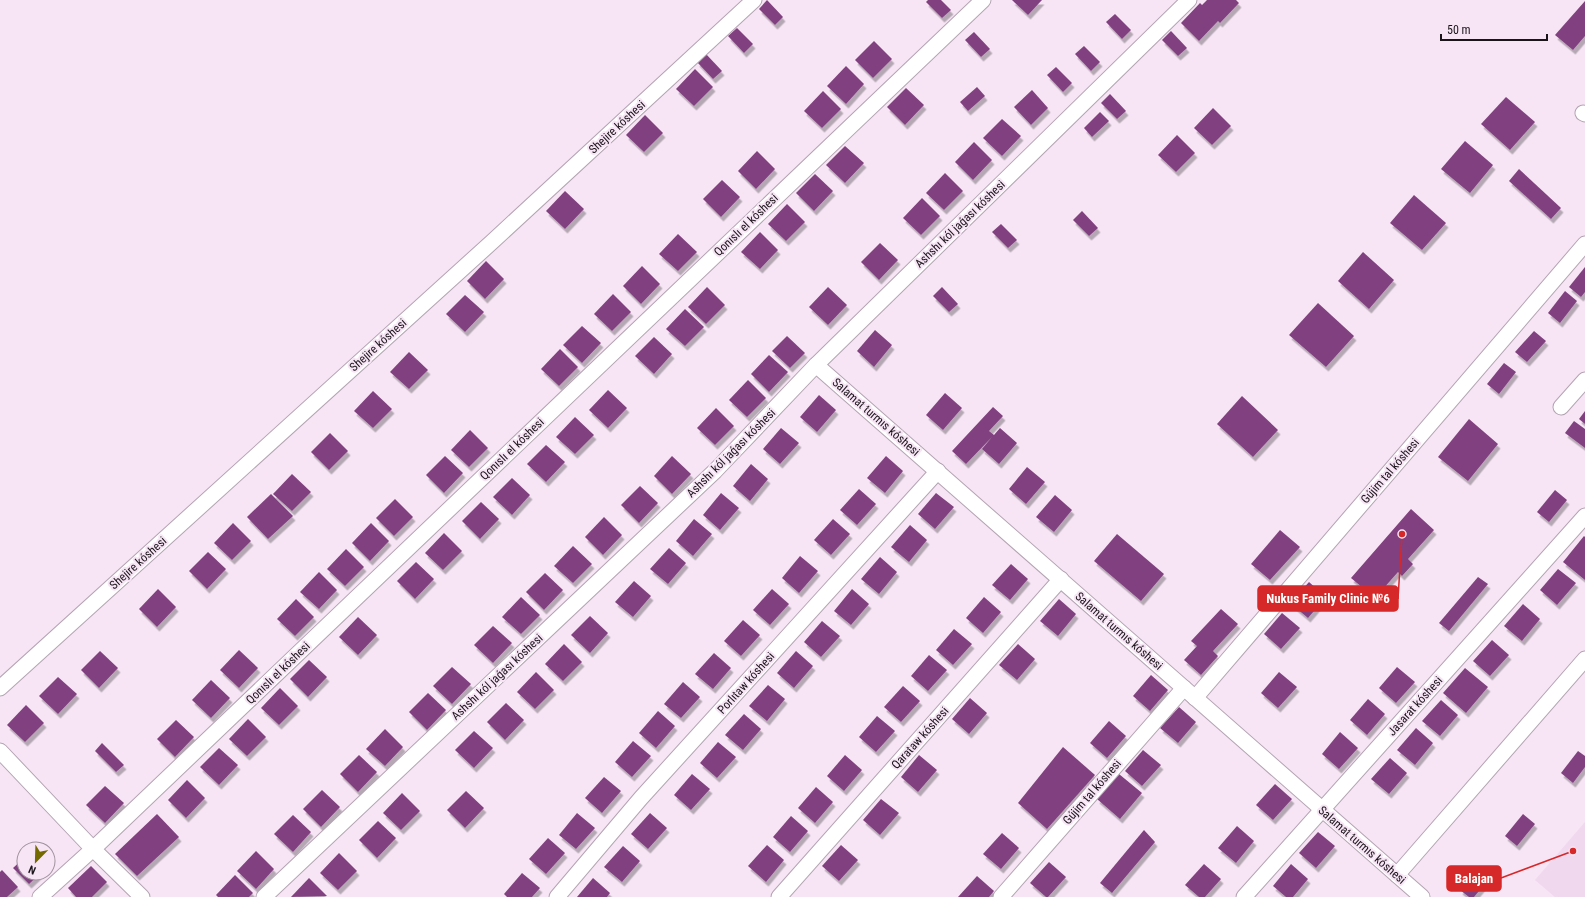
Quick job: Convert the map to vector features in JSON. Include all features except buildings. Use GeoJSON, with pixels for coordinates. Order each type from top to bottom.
{"type":"FeatureCollection","features":[{"type":"Feature","properties":{"kind":"street","name":"Shejire kóshesi"},"geometry":{"type":"LineString","coordinates":[[0,688],[487,247],[754,0]]}},
{"type":"Feature","properties":{"kind":"street","name":"Qonıslı el kóshesi"},"geometry":{"type":"LineString","coordinates":[[40,897],[93,849],[983,0]]}},
{"type":"Feature","properties":{"kind":"street","name":"Ashshı kól jaǵası kóshesi"},"geometry":{"type":"LineString","coordinates":[[264,897],[715,471],[816,365],[1189,0]]}},
{"type":"Feature","properties":{"kind":"street","name":"Gújim tal kóshesi"},"geometry":{"type":"LineString","coordinates":[[1195,698],[1585,244]]}},
{"type":"Feature","properties":{"kind":"street","name":"Salamat turmıs kóshesi"},"geometry":{"type":"LineString","coordinates":[[816,365],[1422,897]]}},
{"type":"Feature","properties":{"kind":"street"},"geometry":{"type":"LineString","coordinates":[[1561,407],[1585,380]]}},
{"type":"Feature","properties":{"kind":"street","name":"Porlıtaw kóshesi"},"geometry":{"type":"LineString","coordinates":[[557,897],[641,798],[938,471]]}},
{"type":"Feature","properties":{"kind":"street","name":"Jasarat kóshesi"},"geometry":{"type":"LineString","coordinates":[[1244,897],[1585,516]]}},
{"type":"Feature","properties":{"kind":"street","name":"Qarataw kóshesi"},"geometry":{"type":"LineString","coordinates":[[779,897],[1060,580]]}},
{"type":"Feature","properties":{"kind":"street"},"geometry":{"type":"LineString","coordinates":[[1397,875],[1585,658]]}},
{"type":"Feature","properties":{"kind":"street","name":"Gújim tal kóshesi"},"geometry":{"type":"LineString","coordinates":[[1001,897],[1184,688]]}},
{"type":"Feature","properties":{"kind":"street"},"geometry":{"type":"LineString","coordinates":[[0,751],[93,849],[142,897]]}},
{"type":"Feature","properties":{"kind":"shaded area"},"geometry":{"type":"Polygon","coordinates":[[[1585,822],[1585,897],[1555,897],[1535,880],[1585,822]]]}},
{"type":"Feature","properties":{"kind":"place","name":"Nukus Family Clinic №6"},"geometry":{"type":"Point","coordinates":[1402,534]}},
{"type":"Feature","properties":{"kind":"place","name":"Balajan"},"geometry":{"type":"Point","coordinates":[1573,851]}}]}
